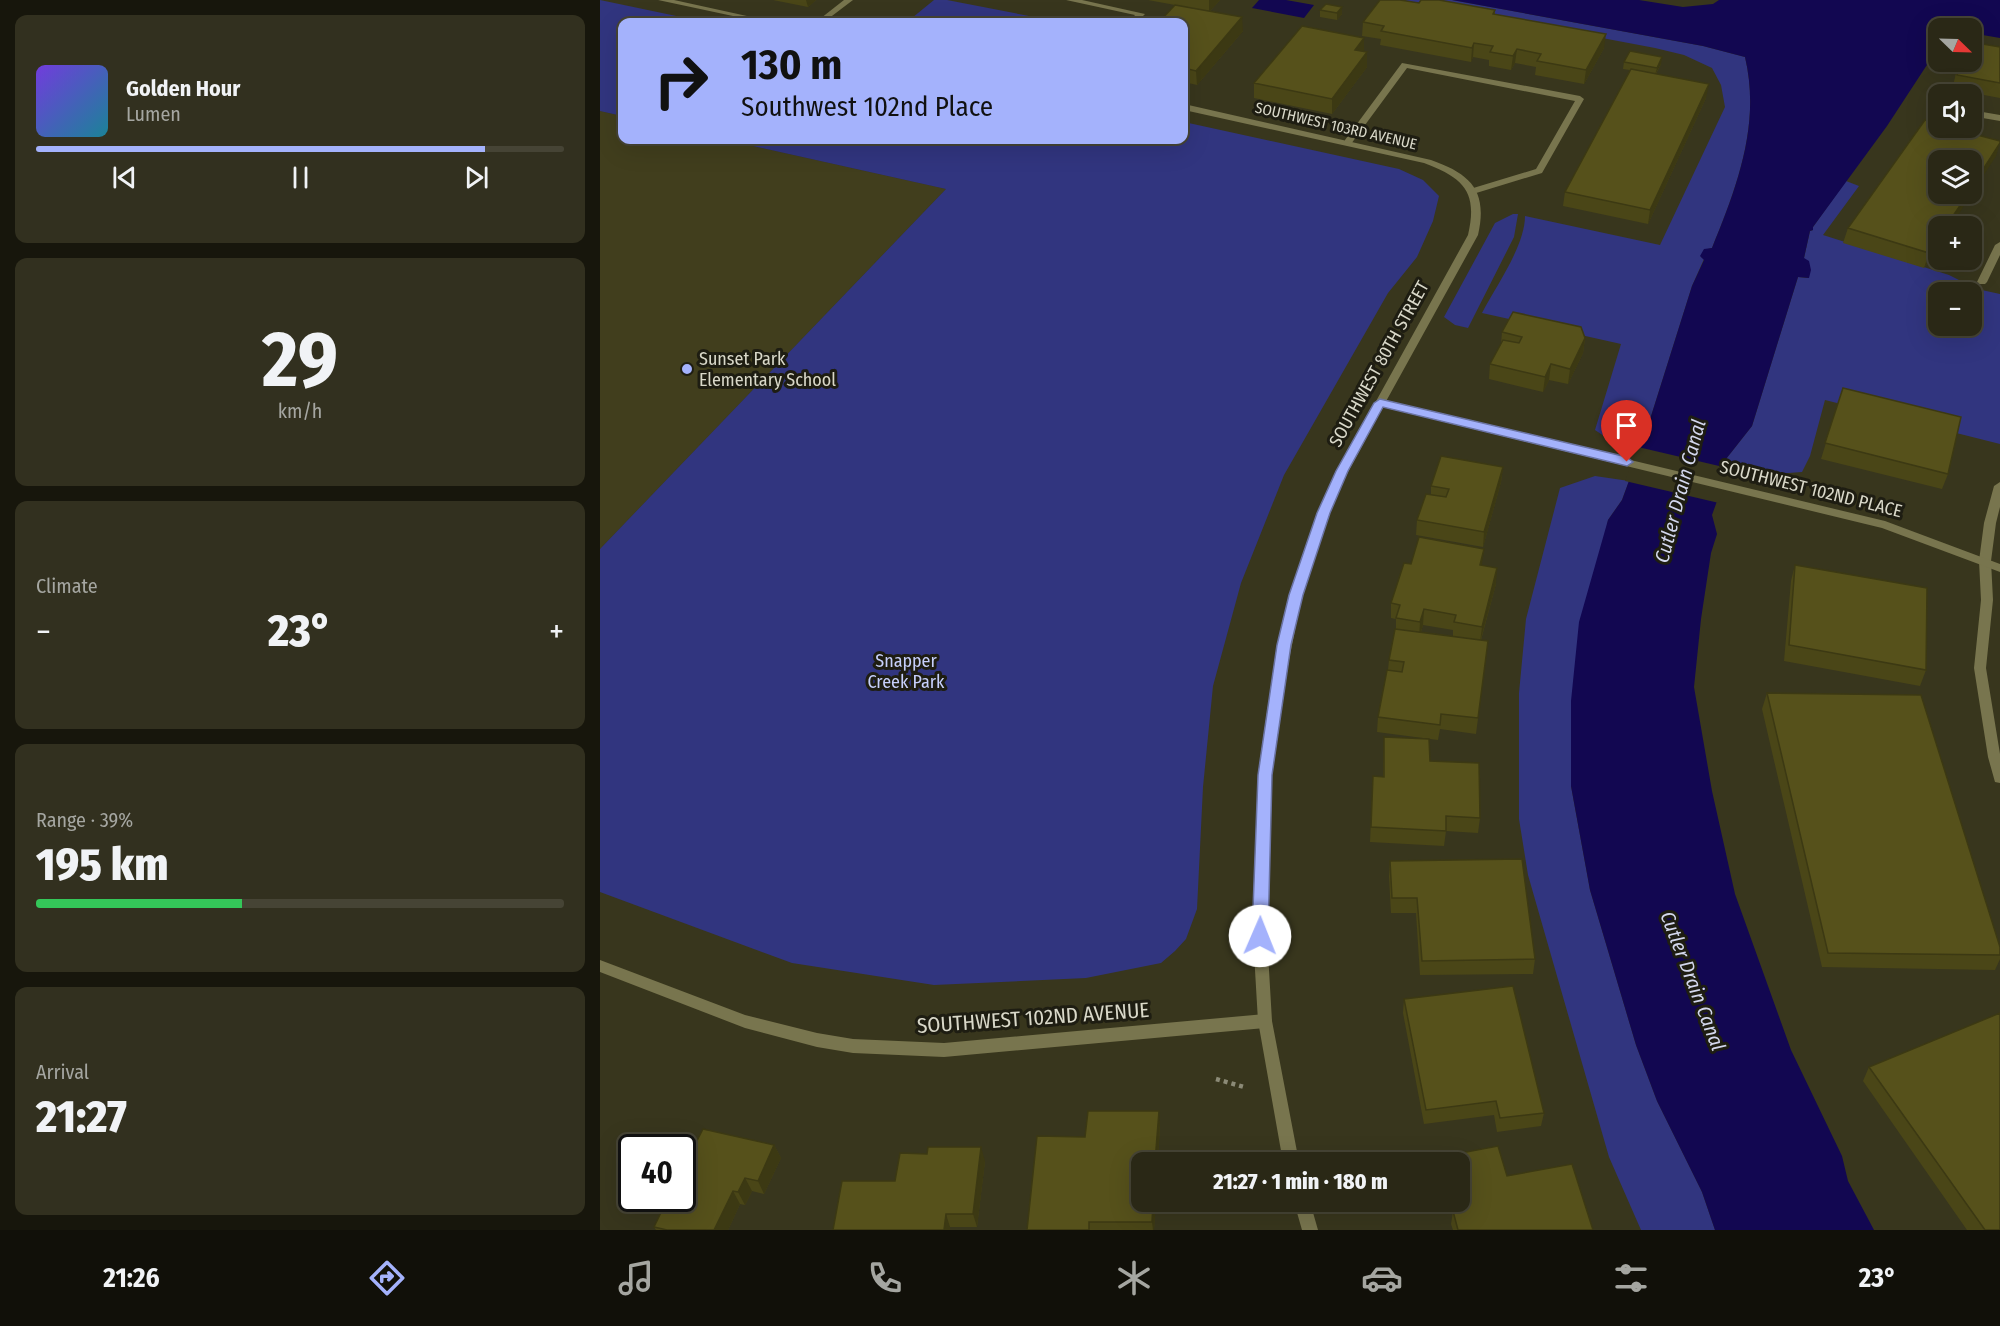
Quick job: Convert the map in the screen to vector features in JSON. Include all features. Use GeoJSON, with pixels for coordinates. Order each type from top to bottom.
{"type":"FeatureCollection","features":[{"type":"Feature","properties":{"kind":"street"},"geometry":{"type":"LineString","coordinates":[[662,0],[750,18]]}},
{"type":"Feature","properties":{"kind":"street"},"geometry":{"type":"LineString","coordinates":[[825,18],[849,0]]}},
{"type":"Feature","properties":{"kind":"street"},"geometry":{"type":"LineString","coordinates":[[1070,0],[1141,14],[1137,18]]}},
{"type":"Feature","properties":{"kind":"street"},"geometry":{"type":"LineString","coordinates":[[1348,142],[1405,65],[1580,99],[1539,171],[1473,191]]}},
{"type":"Feature","properties":{"kind":"street","name":"SOUTHWEST 103RD AVENUE"},"geometry":{"type":"LineString","coordinates":[[1188,108],[1430,161],[1460,176],[1473,191]]}},
{"type":"Feature","properties":{"kind":"street"},"geometry":{"type":"LineString","coordinates":[[1982,115],[2000,118]]}},
{"type":"Feature","properties":{"kind":"street","name":"SOUTHWEST 80TH STREET"},"geometry":{"type":"LineString","coordinates":[[1290,1152],[1265,1021],[1260,936],[1265,775],[1284,645],[1296,595],[1323,513],[1342,471],[1473,235],[1478,210],[1473,191]]}},
{"type":"Feature","properties":{"kind":"street"},"geometry":{"type":"LineString","coordinates":[[1982,282],[2000,245]]}},
{"type":"Feature","properties":{"kind":"street","name":"SOUTHWEST 102ND PLACE"},"geometry":{"type":"LineString","coordinates":[[1380,403],[1885,525],[2000,568]]}},
{"type":"Feature","properties":{"kind":"street"},"geometry":{"type":"LineString","coordinates":[[2000,486],[1990,523],[1985,561],[1987,600],[1980,668],[1994,757],[2000,778]]}},
{"type":"Feature","properties":{"kind":"street","name":"SOUTHWEST 102ND AVENUE"},"geometry":{"type":"LineString","coordinates":[[600,966],[745,1021],[817,1040],[853,1046],[944,1050],[1265,1021]]}},
{"type":"Feature","properties":{"kind":"street"},"geometry":{"type":"LineString","coordinates":[[1305,1212],[1310,1230]]}},
{"type":"Feature","properties":{"kind":"path"},"geometry":{"type":"LineString","coordinates":[[1216,1078],[1244,1087]]}},
{"type":"Feature","properties":{"kind":"shaded area","name":"Sunset Park Elementary School"},"geometry":{"type":"Polygon","coordinates":[[[600,111],[618,115],[618,144],[744,144],[946,189],[600,549],[600,111]]]}},
{"type":"Feature","properties":{"kind":"green space"},"geometry":{"type":"Polygon","coordinates":[[[600,0],[686,18],[618,18],[618,115],[600,111],[600,0]]]}},
{"type":"Feature","properties":{"kind":"green space"},"geometry":{"type":"Polygon","coordinates":[[[934,0],[947,0],[1040,18],[912,18],[934,0]]]}},
{"type":"Feature","properties":{"kind":"green space"},"geometry":{"type":"Polygon","coordinates":[[[1402,0],[1452,0],[1703,46],[1745,57],[1750,107],[1744,155],[1738,178],[1712,248],[1704,250],[1701,257],[1704,259],[1692,286],[1641,448],[1610,440],[1595,430],[1621,344],[1482,313],[1515,253],[1524,228],[1525,216],[1660,245],[1725,107],[1721,85],[1712,68],[1684,55],[1655,48],[1402,0]]]}},
{"type":"Feature","properties":{"kind":"green space","name":"Snapper Creek Park"},"geometry":{"type":"Polygon","coordinates":[[[1188,123],[1399,169],[1423,180],[1439,196],[1433,221],[1417,257],[1388,293],[1284,475],[1241,583],[1213,686],[1203,787],[1197,909],[1186,939],[1161,963],[1086,978],[934,985],[792,963],[600,892],[600,549],[946,189],[744,144],[1188,144],[1188,123]]]}},
{"type":"Feature","properties":{"kind":"green space"},"geometry":{"type":"Polygon","coordinates":[[[1846,181],[1859,186],[1823,235],[1949,275],[1963,282],[1928,282],[1928,336],[1982,336],[1982,290],[2000,294],[2000,444],[1825,400],[1810,456],[1802,472],[1760,475],[1728,469],[1726,459],[1752,426],[1798,277],[1808,278],[1804,258],[1810,231],[1813,230],[1846,181]]]}},
{"type":"Feature","properties":{"kind":"green space"},"geometry":{"type":"Polygon","coordinates":[[[1513,214],[1518,214],[1514,237],[1468,328],[1455,325],[1444,317],[1495,223],[1513,214]]]}},
{"type":"Feature","properties":{"kind":"green space"},"geometry":{"type":"Polygon","coordinates":[[[1595,476],[1629,481],[1622,500],[1608,520],[1571,786],[1590,890],[1636,1045],[1657,1101],[1702,1192],[1715,1230],[1641,1230],[1609,1157],[1528,875],[1519,819],[1519,693],[1526,619],[1560,488],[1595,476]]]}},
{"type":"Feature","properties":{"kind":"water"},"geometry":{"type":"Polygon","coordinates":[[[1259,0],[1286,0],[1314,5],[1304,18],[1252,8],[1259,0]]]}},
{"type":"Feature","properties":{"kind":"water","name":"Cutler Drain Canal"},"geometry":{"type":"Polygon","coordinates":[[[1452,0],[1639,0],[1683,7],[1713,4],[1719,0],[2000,0],[2000,38],[1982,35],[1982,18],[1928,18],[1928,63],[1887,126],[1813,230],[1810,231],[1804,258],[1809,261],[1811,270],[1809,278],[1798,277],[1752,426],[1726,459],[1729,468],[1712,515],[1717,534],[1711,553],[1701,619],[1694,687],[1712,791],[1735,894],[1791,1050],[1842,1156],[1848,1181],[1874,1230],[1715,1230],[1702,1192],[1657,1101],[1636,1045],[1590,890],[1571,786],[1571,701],[1579,622],[1608,520],[1622,500],[1641,448],[1692,286],[1704,260],[1700,256],[1704,249],[1712,248],[1730,202],[1744,155],[1750,107],[1745,57],[1703,46],[1452,0]]]}},
{"type":"Feature","properties":{"kind":"pier"},"geometry":{"type":"Polygon","coordinates":[[[1638,447],[1732,469],[1719,503],[1625,481],[1638,447]]]}},
{"type":"Feature","properties":{"kind":"building"},"geometry":{"type":"Polygon","coordinates":[[[1380,0],[1419,3],[1421,0],[1439,0],[1495,10],[1493,14],[1606,34],[1586,70],[1537,61],[1541,54],[1517,49],[1513,56],[1490,52],[1493,46],[1474,43],[1472,48],[1381,31],[1384,26],[1363,22],[1380,0]]]}},
{"type":"Feature","properties":{"kind":"building"},"geometry":{"type":"Polygon","coordinates":[[[1326,4],[1342,7],[1337,13],[1320,10],[1326,4]]]}},
{"type":"Feature","properties":{"kind":"building"},"geometry":{"type":"Polygon","coordinates":[[[1175,5],[1242,17],[1196,71],[1188,69],[1188,18],[1163,18],[1175,5]]]}},
{"type":"Feature","properties":{"kind":"building"},"geometry":{"type":"Polygon","coordinates":[[[1302,26],[1364,38],[1355,50],[1367,52],[1332,99],[1254,83],[1302,26]]]}},
{"type":"Feature","properties":{"kind":"building"},"geometry":{"type":"Polygon","coordinates":[[[1982,44],[2000,47],[2000,83],[1957,75],[1958,72],[1982,72],[1982,44]]]}},
{"type":"Feature","properties":{"kind":"building"},"geometry":{"type":"Polygon","coordinates":[[[1630,51],[1662,57],[1657,68],[1624,62],[1630,51]]]}},
{"type":"Feature","properties":{"kind":"building"},"geometry":{"type":"Polygon","coordinates":[[[1631,69],[1709,84],[1650,210],[1565,192],[1631,69]]]}},
{"type":"Feature","properties":{"kind":"building"},"geometry":{"type":"Polygon","coordinates":[[[1925,120],[1928,121],[1928,138],[1982,136],[2000,141],[1982,171],[1982,150],[1928,150],[1928,204],[1961,204],[1953,216],[1928,216],[1928,253],[1848,228],[1925,120]]]}},
{"type":"Feature","properties":{"kind":"building"},"geometry":{"type":"Polygon","coordinates":[[[1513,312],[1581,327],[1585,338],[1570,369],[1551,364],[1545,377],[1490,364],[1503,340],[1519,343],[1522,337],[1502,332],[1513,312]]]}},
{"type":"Feature","properties":{"kind":"building"},"geometry":{"type":"Polygon","coordinates":[[[1843,388],[1961,417],[1948,474],[1825,443],[1843,388]]]}},
{"type":"Feature","properties":{"kind":"building"},"geometry":{"type":"Polygon","coordinates":[[[1441,456],[1503,467],[1484,532],[1417,520],[1426,494],[1446,497],[1449,489],[1431,486],[1441,456]]]}},
{"type":"Feature","properties":{"kind":"building"},"geometry":{"type":"Polygon","coordinates":[[[1419,537],[1484,549],[1480,565],[1497,568],[1482,627],[1454,622],[1456,615],[1424,609],[1420,622],[1396,618],[1400,605],[1391,603],[1404,563],[1411,564],[1419,537]]]}},
{"type":"Feature","properties":{"kind":"building"},"geometry":{"type":"Polygon","coordinates":[[[1795,565],[1927,588],[1926,670],[1789,645],[1795,565]]]}},
{"type":"Feature","properties":{"kind":"building"},"geometry":{"type":"Polygon","coordinates":[[[1395,629],[1488,641],[1478,718],[1441,714],[1440,725],[1378,717],[1387,670],[1402,672],[1404,662],[1389,660],[1395,629]]]}},
{"type":"Feature","properties":{"kind":"building"},"geometry":{"type":"Polygon","coordinates":[[[1767,693],[1921,695],[2000,947],[2000,955],[1828,953],[1767,693]]]}},
{"type":"Feature","properties":{"kind":"building"},"geometry":{"type":"Polygon","coordinates":[[[1384,737],[1429,739],[1430,761],[1479,763],[1480,818],[1446,816],[1446,831],[1371,827],[1373,776],[1384,777],[1384,737]]]}},
{"type":"Feature","properties":{"kind":"building"},"geometry":{"type":"Polygon","coordinates":[[[1522,859],[1535,959],[1422,961],[1417,898],[1392,898],[1390,861],[1522,859]]]}},
{"type":"Feature","properties":{"kind":"building"},"geometry":{"type":"Polygon","coordinates":[[[1513,986],[1544,1113],[1500,1118],[1496,1101],[1426,1110],[1404,999],[1513,986]]]}},
{"type":"Feature","properties":{"kind":"building"},"geometry":{"type":"Polygon","coordinates":[[[2000,1013],[2000,1230],[1985,1230],[1869,1067],[2000,1013]]]}},
{"type":"Feature","properties":{"kind":"building"},"geometry":{"type":"Polygon","coordinates":[[[1088,1111],[1159,1111],[1156,1152],[1131,1152],[1131,1212],[1152,1212],[1152,1222],[1089,1222],[1089,1230],[1027,1230],[1037,1136],[1085,1137],[1088,1111]]]}},
{"type":"Feature","properties":{"kind":"building"},"geometry":{"type":"Polygon","coordinates":[[[703,1129],[774,1145],[758,1181],[745,1178],[738,1192],[733,1191],[714,1230],[667,1230],[654,1227],[661,1212],[696,1212],[696,1143],[703,1129]]]}},
{"type":"Feature","properties":{"kind":"building"},"geometry":{"type":"Polygon","coordinates":[[[1498,1146],[1507,1176],[1572,1164],[1593,1230],[1458,1230],[1453,1212],[1470,1212],[1470,1152],[1466,1152],[1498,1146]]]}},
{"type":"Feature","properties":{"kind":"building"},"geometry":{"type":"Polygon","coordinates":[[[928,1147],[981,1147],[973,1214],[946,1214],[944,1230],[833,1230],[842,1181],[895,1181],[900,1153],[927,1154],[928,1147]]]}},
{"type":"Feature","properties":{"kind":"place","name":"Sunset Park Elementary School"},"geometry":{"type":"Point","coordinates":[687,369]}},
{"type":"Feature","properties":{"kind":"route"},"geometry":{"type":"LineString","coordinates":[[1260,936],[1265,775],[1284,645],[1296,595],[1323,513],[1342,471],[1380,403],[1627,462]]}}]}
